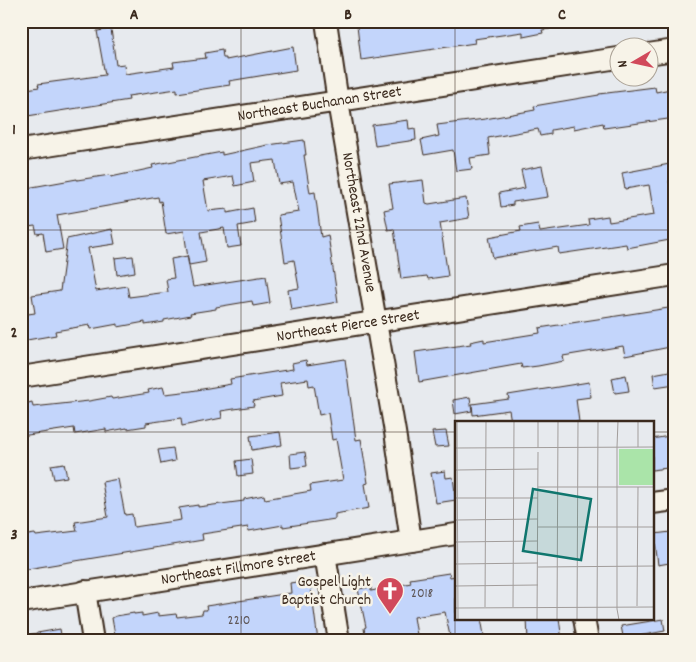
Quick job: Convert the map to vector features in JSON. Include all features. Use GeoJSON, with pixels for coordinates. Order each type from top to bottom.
{"type":"FeatureCollection","features":[{"type":"Feature","properties":{"kind":"street","name":"Northeast 22nd Avenue"},"geometry":{"type":"LineString","coordinates":[[326,21],[411,540]]}},
{"type":"Feature","properties":{"kind":"street"},"geometry":{"type":"LineString","coordinates":[[658,53],[675,50]]}},
{"type":"Feature","properties":{"kind":"street","name":"Northeast Buchanan Street"},"geometry":{"type":"LineString","coordinates":[[21,150],[608,60]]}},
{"type":"Feature","properties":{"kind":"street","name":"Northeast Pierce Street"},"geometry":{"type":"LineString","coordinates":[[21,377],[675,275]]}},
{"type":"Feature","properties":{"kind":"street"},"geometry":{"type":"LineString","coordinates":[[654,503],[675,500]]}},
{"type":"Feature","properties":{"kind":"street","name":"Northeast Fillmore Street"},"geometry":{"type":"LineString","coordinates":[[21,602],[455,534]]}},
{"type":"Feature","properties":{"kind":"street"},"geometry":{"type":"LineString","coordinates":[[325,554],[339,641]]}},
{"type":"Feature","properties":{"kind":"street"},"geometry":{"type":"LineString","coordinates":[[85,591],[94,641]]}},
{"type":"Feature","properties":{"kind":"street"},"geometry":{"type":"LineString","coordinates":[[584,620],[588,641]]}},
{"type":"Feature","properties":{"kind":"building"},"geometry":{"type":"Polygon","coordinates":[[[389,21],[412,21],[413,26],[447,21],[550,21],[550,29],[542,30],[543,33],[523,37],[523,32],[474,39],[475,43],[361,60],[357,26],[389,21]]]}},
{"type":"Feature","properties":{"kind":"building"},"geometry":{"type":"Polygon","coordinates":[[[111,29],[116,65],[124,64],[125,74],[174,67],[173,62],[206,58],[205,53],[222,50],[223,58],[226,58],[226,60],[293,47],[296,70],[229,81],[230,85],[177,93],[177,89],[128,96],[129,100],[21,117],[21,90],[39,87],[38,84],[105,75],[97,31],[111,29]]]}},
{"type":"Feature","properties":{"kind":"building"},"geometry":{"type":"Polygon","coordinates":[[[647,88],[655,88],[656,92],[675,88],[675,118],[604,128],[603,123],[574,129],[574,126],[551,130],[551,134],[540,136],[538,129],[488,138],[490,155],[470,158],[472,169],[456,171],[453,150],[424,155],[421,140],[439,136],[437,125],[535,110],[534,106],[599,94],[647,88]]]}},
{"type":"Feature","properties":{"kind":"building"},"geometry":{"type":"Polygon","coordinates":[[[408,120],[409,129],[415,128],[416,140],[375,146],[372,125],[408,120]]]}},
{"type":"Feature","properties":{"kind":"building"},"geometry":{"type":"Polygon","coordinates":[[[304,140],[306,155],[304,155],[310,193],[315,192],[321,237],[328,235],[338,302],[291,310],[288,290],[299,288],[294,260],[285,262],[278,215],[299,212],[293,182],[279,184],[275,160],[251,163],[254,182],[235,186],[233,176],[203,181],[208,211],[227,209],[227,213],[253,208],[255,223],[238,226],[241,246],[227,248],[224,228],[201,232],[206,262],[189,265],[184,231],[166,234],[161,201],[159,202],[158,197],[57,215],[63,249],[46,252],[43,233],[37,234],[35,226],[28,227],[21,189],[77,179],[110,175],[111,177],[153,168],[152,165],[304,140]]]}},
{"type":"Feature","properties":{"kind":"building"},"geometry":{"type":"Polygon","coordinates":[[[675,163],[675,180],[669,181],[675,216],[675,239],[627,248],[626,244],[559,254],[558,247],[493,258],[489,237],[521,231],[520,227],[538,224],[540,232],[589,225],[588,219],[608,216],[609,222],[654,215],[649,185],[625,189],[622,173],[675,163]]]}},
{"type":"Feature","properties":{"kind":"building"},"geometry":{"type":"Polygon","coordinates":[[[542,166],[548,197],[513,202],[513,205],[501,207],[499,193],[525,188],[521,170],[542,166]]]}},
{"type":"Feature","properties":{"kind":"building"},"geometry":{"type":"Polygon","coordinates":[[[423,180],[426,203],[466,198],[469,218],[440,223],[448,276],[428,279],[427,276],[401,279],[394,229],[388,230],[384,210],[393,208],[389,184],[423,180]]]}},
{"type":"Feature","properties":{"kind":"building"},"geometry":{"type":"Polygon","coordinates":[[[112,229],[115,244],[88,248],[96,291],[127,286],[129,297],[168,292],[166,279],[174,278],[171,259],[187,256],[193,287],[266,276],[270,303],[253,306],[252,301],[216,307],[216,309],[190,313],[191,315],[145,325],[145,322],[91,329],[90,325],[55,331],[56,335],[21,341],[21,315],[35,313],[32,295],[60,291],[67,239],[112,229]]]}},
{"type":"Feature","properties":{"kind":"building"},"geometry":{"type":"Polygon","coordinates":[[[133,256],[135,272],[117,275],[115,258],[133,256]]]}},
{"type":"Feature","properties":{"kind":"building"},"geometry":{"type":"Polygon","coordinates":[[[675,307],[675,346],[625,356],[623,346],[563,356],[564,361],[538,366],[522,368],[521,364],[419,382],[415,352],[471,344],[470,342],[484,339],[484,342],[540,333],[539,328],[675,307]]]}},
{"type":"Feature","properties":{"kind":"building"},"geometry":{"type":"Polygon","coordinates":[[[345,359],[356,440],[361,439],[368,483],[365,484],[369,508],[335,514],[335,519],[249,531],[248,527],[202,534],[203,540],[21,570],[21,536],[77,531],[75,522],[108,517],[102,482],[118,479],[125,515],[132,514],[134,527],[181,520],[179,508],[244,501],[244,499],[264,495],[265,499],[311,491],[310,485],[343,480],[336,439],[332,440],[328,413],[319,415],[314,385],[309,386],[308,379],[280,383],[282,396],[253,401],[254,406],[221,411],[222,418],[182,426],[181,418],[146,423],[146,426],[106,432],[106,429],[75,434],[74,428],[21,436],[21,405],[32,402],[33,407],[111,397],[112,399],[149,393],[148,390],[163,387],[165,394],[191,391],[231,384],[230,379],[293,369],[292,363],[306,360],[307,365],[345,359]]]}},
{"type":"Feature","properties":{"kind":"building"},"geometry":{"type":"Polygon","coordinates":[[[675,370],[675,384],[655,387],[653,374],[675,370]]]}},
{"type":"Feature","properties":{"kind":"building"},"geometry":{"type":"Polygon","coordinates":[[[626,375],[629,391],[615,393],[612,378],[626,375]]]}},
{"type":"Feature","properties":{"kind":"building"},"geometry":{"type":"Polygon","coordinates":[[[589,382],[591,397],[576,399],[579,421],[511,421],[509,410],[473,415],[472,404],[509,399],[508,395],[589,382]]]}},
{"type":"Feature","properties":{"kind":"building"},"geometry":{"type":"Polygon","coordinates":[[[470,397],[472,411],[455,414],[453,400],[470,397]]]}},
{"type":"Feature","properties":{"kind":"building"},"geometry":{"type":"Polygon","coordinates":[[[446,431],[449,446],[435,447],[432,432],[446,431]]]}},
{"type":"Feature","properties":{"kind":"building"},"geometry":{"type":"Polygon","coordinates":[[[280,432],[282,445],[252,450],[250,436],[280,432]]]}},
{"type":"Feature","properties":{"kind":"building"},"geometry":{"type":"Polygon","coordinates":[[[675,435],[675,467],[654,470],[654,439],[675,435]]]}},
{"type":"Feature","properties":{"kind":"building"},"geometry":{"type":"Polygon","coordinates":[[[173,448],[175,461],[161,464],[158,450],[173,448]]]}},
{"type":"Feature","properties":{"kind":"building"},"geometry":{"type":"Polygon","coordinates":[[[305,452],[307,466],[291,468],[290,454],[305,452]]]}},
{"type":"Feature","properties":{"kind":"building"},"geometry":{"type":"Polygon","coordinates":[[[251,459],[253,474],[238,476],[236,461],[251,459]]]}},
{"type":"Feature","properties":{"kind":"building"},"geometry":{"type":"Polygon","coordinates":[[[64,463],[67,477],[54,479],[51,465],[64,463]]]}},
{"type":"Feature","properties":{"kind":"building"},"geometry":{"type":"Polygon","coordinates":[[[445,471],[446,478],[453,477],[455,500],[436,503],[431,473],[445,471]]]}},
{"type":"Feature","properties":{"kind":"building"},"geometry":{"type":"Polygon","coordinates":[[[671,532],[675,550],[675,562],[658,565],[654,534],[671,532]]]}},
{"type":"Feature","properties":{"kind":"building"},"geometry":{"type":"Polygon","coordinates":[[[449,573],[450,577],[455,576],[455,620],[481,620],[485,641],[451,641],[445,612],[414,617],[418,641],[366,641],[364,628],[366,627],[358,589],[371,587],[371,591],[411,583],[410,579],[449,573]]]}},
{"type":"Feature","properties":{"kind":"building"},"geometry":{"type":"Polygon","coordinates":[[[310,580],[318,641],[264,641],[264,637],[242,641],[116,641],[112,618],[116,616],[134,613],[142,613],[142,616],[158,613],[158,616],[176,614],[177,617],[202,614],[203,610],[207,610],[206,606],[291,593],[290,583],[310,580]]]}},
{"type":"Feature","properties":{"kind":"building"},"geometry":{"type":"Polygon","coordinates":[[[663,619],[665,631],[638,636],[638,639],[624,641],[621,626],[663,619]]]}},
{"type":"Feature","properties":{"kind":"building"},"geometry":{"type":"Polygon","coordinates":[[[527,620],[559,620],[562,641],[528,641],[527,620]]]}},
{"type":"Feature","properties":{"kind":"building"},"geometry":{"type":"Polygon","coordinates":[[[60,629],[62,641],[27,641],[26,635],[60,629]]]}},
{"type":"Feature","properties":{"kind":"place","name":"Gospel Light Baptist Church"},"geometry":{"type":"Point","coordinates":[390,615]}}]}
